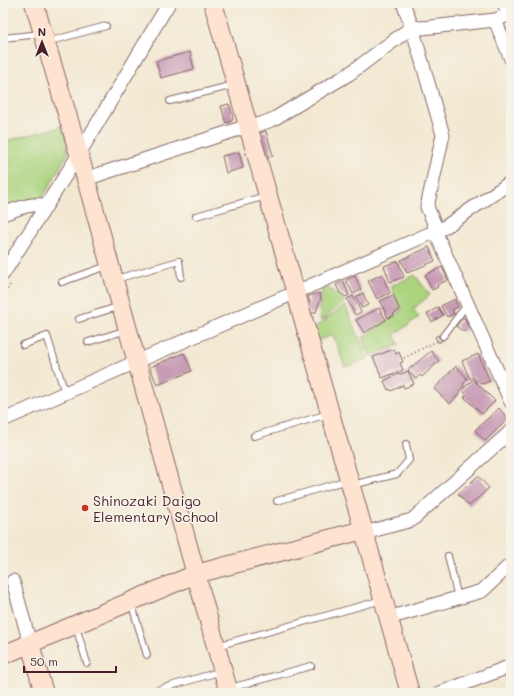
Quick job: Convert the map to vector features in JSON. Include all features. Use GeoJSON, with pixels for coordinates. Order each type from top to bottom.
{"type":"FeatureCollection","features":[{"type":"Feature","properties":{"kind":"street"},"geometry":{"type":"LineString","coordinates":[[34,3],[79,154],[229,691]]}},
{"type":"Feature","properties":{"kind":"street"},"geometry":{"type":"LineString","coordinates":[[3,274],[79,154],[169,3]]}},
{"type":"Feature","properties":{"kind":"street"},"geometry":{"type":"LineString","coordinates":[[213,3],[410,693]]}},
{"type":"Feature","properties":{"kind":"street"},"geometry":{"type":"LineString","coordinates":[[402,3],[412,27],[443,135],[427,207],[434,223],[435,231],[511,402]]}},
{"type":"Feature","properties":{"kind":"street"},"geometry":{"type":"LineString","coordinates":[[85,179],[248,126],[257,125],[272,120],[349,74],[412,27],[422,28],[494,20],[508,11]]}},
{"type":"Feature","properties":{"kind":"street"},"geometry":{"type":"LineString","coordinates":[[494,20],[511,59]]}},
{"type":"Feature","properties":{"kind":"street"},"geometry":{"type":"LineString","coordinates":[[3,420],[445,227],[511,182]]}},
{"type":"Feature","properties":{"kind":"street"},"geometry":{"type":"LineString","coordinates":[[3,214],[31,205],[40,204],[46,206]]}},
{"type":"Feature","properties":{"kind":"street"},"geometry":{"type":"LineString","coordinates":[[3,655],[196,574],[412,520],[511,431]]}},
{"type":"Feature","properties":{"kind":"street"},"geometry":{"type":"LineString","coordinates":[[388,618],[482,591],[511,564]]}},
{"type":"Feature","properties":{"kind":"street"},"geometry":{"type":"LineString","coordinates":[[13,581],[44,693]]}},
{"type":"Feature","properties":{"kind":"street"},"geometry":{"type":"LineString","coordinates":[[440,693],[511,666]]}},
{"type":"Feature","properties":{"kind":"lane"},"geometry":{"type":"LineString","coordinates":[[3,38],[44,38],[106,26]]}},
{"type":"Feature","properties":{"kind":"lane"},"geometry":{"type":"LineString","coordinates":[[170,101],[236,84]]}},
{"type":"Feature","properties":{"kind":"lane"},"geometry":{"type":"LineString","coordinates":[[196,216],[268,196]]}},
{"type":"Feature","properties":{"kind":"lane"},"geometry":{"type":"LineString","coordinates":[[62,282],[179,261],[181,277]]}},
{"type":"Feature","properties":{"kind":"lane"},"geometry":{"type":"LineString","coordinates":[[79,319],[122,306]]}},
{"type":"Feature","properties":{"kind":"lane"},"geometry":{"type":"LineString","coordinates":[[440,338],[468,306]]}},
{"type":"Feature","properties":{"kind":"lane"},"geometry":{"type":"LineString","coordinates":[[88,342],[128,329]]}},
{"type":"Feature","properties":{"kind":"lane"},"geometry":{"type":"LineString","coordinates":[[23,345],[47,336],[65,393]]}},
{"type":"Feature","properties":{"kind":"lane"},"geometry":{"type":"LineString","coordinates":[[254,436],[331,413]]}},
{"type":"Feature","properties":{"kind":"lane"},"geometry":{"type":"LineString","coordinates":[[277,501],[350,483],[398,474],[409,460],[406,444]]}},
{"type":"Feature","properties":{"kind":"lane"},"geometry":{"type":"LineString","coordinates":[[448,556],[458,598]]}},
{"type":"Feature","properties":{"kind":"lane"},"geometry":{"type":"LineString","coordinates":[[216,646],[383,600]]}},
{"type":"Feature","properties":{"kind":"lane"},"geometry":{"type":"LineString","coordinates":[[130,601],[147,655]]}},
{"type":"Feature","properties":{"kind":"lane"},"geometry":{"type":"LineString","coordinates":[[74,624],[88,662]]}},
{"type":"Feature","properties":{"kind":"lane"},"geometry":{"type":"LineString","coordinates":[[229,691],[311,666]]}},
{"type":"Feature","properties":{"kind":"lane"},"geometry":{"type":"LineString","coordinates":[[150,692],[223,671]]}},
{"type":"Feature","properties":{"kind":"path"},"geometry":{"type":"LineString","coordinates":[[404,358],[440,338]]}},
{"type":"Feature","properties":{"kind":"green space"},"geometry":{"type":"Polygon","coordinates":[[[64,126],[68,153],[44,196],[3,208],[3,136],[5,141],[64,126]]]}},
{"type":"Feature","properties":{"kind":"green space"},"geometry":{"type":"Polygon","coordinates":[[[415,275],[430,295],[413,309],[419,317],[394,335],[399,345],[370,356],[363,337],[401,311],[391,286],[415,275]]]}},
{"type":"Feature","properties":{"kind":"green space"},"geometry":{"type":"Polygon","coordinates":[[[327,287],[342,298],[344,302],[321,321],[319,310],[322,290],[327,287]]]}},
{"type":"Feature","properties":{"kind":"green space"},"geometry":{"type":"Polygon","coordinates":[[[345,305],[368,359],[345,367],[333,335],[316,341],[313,329],[345,305]]]}},
{"type":"Feature","properties":{"kind":"building"},"geometry":{"type":"Polygon","coordinates":[[[190,52],[194,69],[161,78],[156,61],[190,52]]]}},
{"type":"Feature","properties":{"kind":"building"},"geometry":{"type":"Polygon","coordinates":[[[229,104],[233,116],[232,121],[226,123],[221,106],[229,104]]]}},
{"type":"Feature","properties":{"kind":"building"},"geometry":{"type":"Polygon","coordinates":[[[266,131],[273,156],[264,158],[257,134],[266,131]]]}},
{"type":"Feature","properties":{"kind":"building"},"geometry":{"type":"Polygon","coordinates":[[[239,152],[243,168],[226,173],[222,156],[239,152]]]}},
{"type":"Feature","properties":{"kind":"building"},"geometry":{"type":"Polygon","coordinates":[[[429,247],[435,261],[407,273],[401,260],[429,247]]]}},
{"type":"Feature","properties":{"kind":"building"},"geometry":{"type":"Polygon","coordinates":[[[398,261],[404,277],[390,282],[384,266],[398,261]]]}},
{"type":"Feature","properties":{"kind":"building"},"geometry":{"type":"Polygon","coordinates":[[[442,267],[448,280],[437,285],[438,287],[432,290],[425,275],[442,267]]]}},
{"type":"Feature","properties":{"kind":"building"},"geometry":{"type":"Polygon","coordinates":[[[382,274],[390,293],[377,299],[368,281],[382,274]]]}},
{"type":"Feature","properties":{"kind":"building"},"geometry":{"type":"Polygon","coordinates":[[[355,276],[361,290],[353,294],[346,280],[355,276]]]}},
{"type":"Feature","properties":{"kind":"building"},"geometry":{"type":"Polygon","coordinates":[[[343,281],[349,295],[346,297],[340,293],[336,285],[343,281]]]}},
{"type":"Feature","properties":{"kind":"building"},"geometry":{"type":"Polygon","coordinates":[[[319,293],[321,298],[316,312],[309,314],[306,303],[310,302],[308,296],[319,293]]]}},
{"type":"Feature","properties":{"kind":"building"},"geometry":{"type":"Polygon","coordinates":[[[363,293],[368,305],[362,308],[356,297],[363,293]]]}},
{"type":"Feature","properties":{"kind":"building"},"geometry":{"type":"Polygon","coordinates":[[[393,295],[400,310],[393,314],[394,316],[388,318],[380,301],[393,295]]]}},
{"type":"Feature","properties":{"kind":"building"},"geometry":{"type":"Polygon","coordinates":[[[353,296],[361,312],[355,315],[347,299],[353,296]]]}},
{"type":"Feature","properties":{"kind":"building"},"geometry":{"type":"Polygon","coordinates":[[[455,299],[458,307],[452,310],[454,314],[447,317],[441,306],[455,299]]]}},
{"type":"Feature","properties":{"kind":"building"},"geometry":{"type":"Polygon","coordinates":[[[438,307],[443,315],[432,322],[427,314],[438,307]]]}},
{"type":"Feature","properties":{"kind":"building"},"geometry":{"type":"Polygon","coordinates":[[[379,308],[386,320],[364,333],[356,320],[379,308]]]}},
{"type":"Feature","properties":{"kind":"building"},"geometry":{"type":"Polygon","coordinates":[[[464,317],[468,326],[464,332],[456,326],[464,317]]]}},
{"type":"Feature","properties":{"kind":"building"},"geometry":{"type":"Polygon","coordinates":[[[438,335],[442,340],[439,343],[435,337],[438,335]]]}},
{"type":"Feature","properties":{"kind":"building"},"geometry":{"type":"Polygon","coordinates":[[[394,349],[396,354],[399,352],[403,362],[400,363],[403,370],[382,378],[373,357],[394,349]]]}},
{"type":"Feature","properties":{"kind":"building"},"geometry":{"type":"Polygon","coordinates":[[[431,351],[439,361],[422,377],[420,375],[416,379],[408,370],[431,351]]]}},
{"type":"Feature","properties":{"kind":"building"},"geometry":{"type":"Polygon","coordinates":[[[184,353],[192,371],[157,385],[150,367],[184,353]]]}},
{"type":"Feature","properties":{"kind":"building"},"geometry":{"type":"Polygon","coordinates":[[[478,354],[490,381],[482,384],[473,377],[470,379],[462,361],[478,354]]]}},
{"type":"Feature","properties":{"kind":"building"},"geometry":{"type":"Polygon","coordinates":[[[456,366],[467,380],[459,391],[460,393],[450,404],[434,389],[456,366]]]}},
{"type":"Feature","properties":{"kind":"building"},"geometry":{"type":"Polygon","coordinates":[[[408,371],[414,384],[404,388],[403,385],[391,391],[390,389],[388,390],[384,381],[400,373],[401,374],[408,371]]]}},
{"type":"Feature","properties":{"kind":"building"},"geometry":{"type":"Polygon","coordinates":[[[473,379],[495,401],[482,414],[464,397],[467,395],[462,390],[473,379]]]}},
{"type":"Feature","properties":{"kind":"building"},"geometry":{"type":"Polygon","coordinates":[[[499,408],[508,419],[485,441],[475,430],[499,408]]]}},
{"type":"Feature","properties":{"kind":"building"},"geometry":{"type":"Polygon","coordinates":[[[478,476],[489,488],[469,506],[458,494],[478,476]]]}},
{"type":"Feature","properties":{"kind":"place","name":"Shinozaki Daigo Elementary School"},"geometry":{"type":"Point","coordinates":[85,508]}}]}
